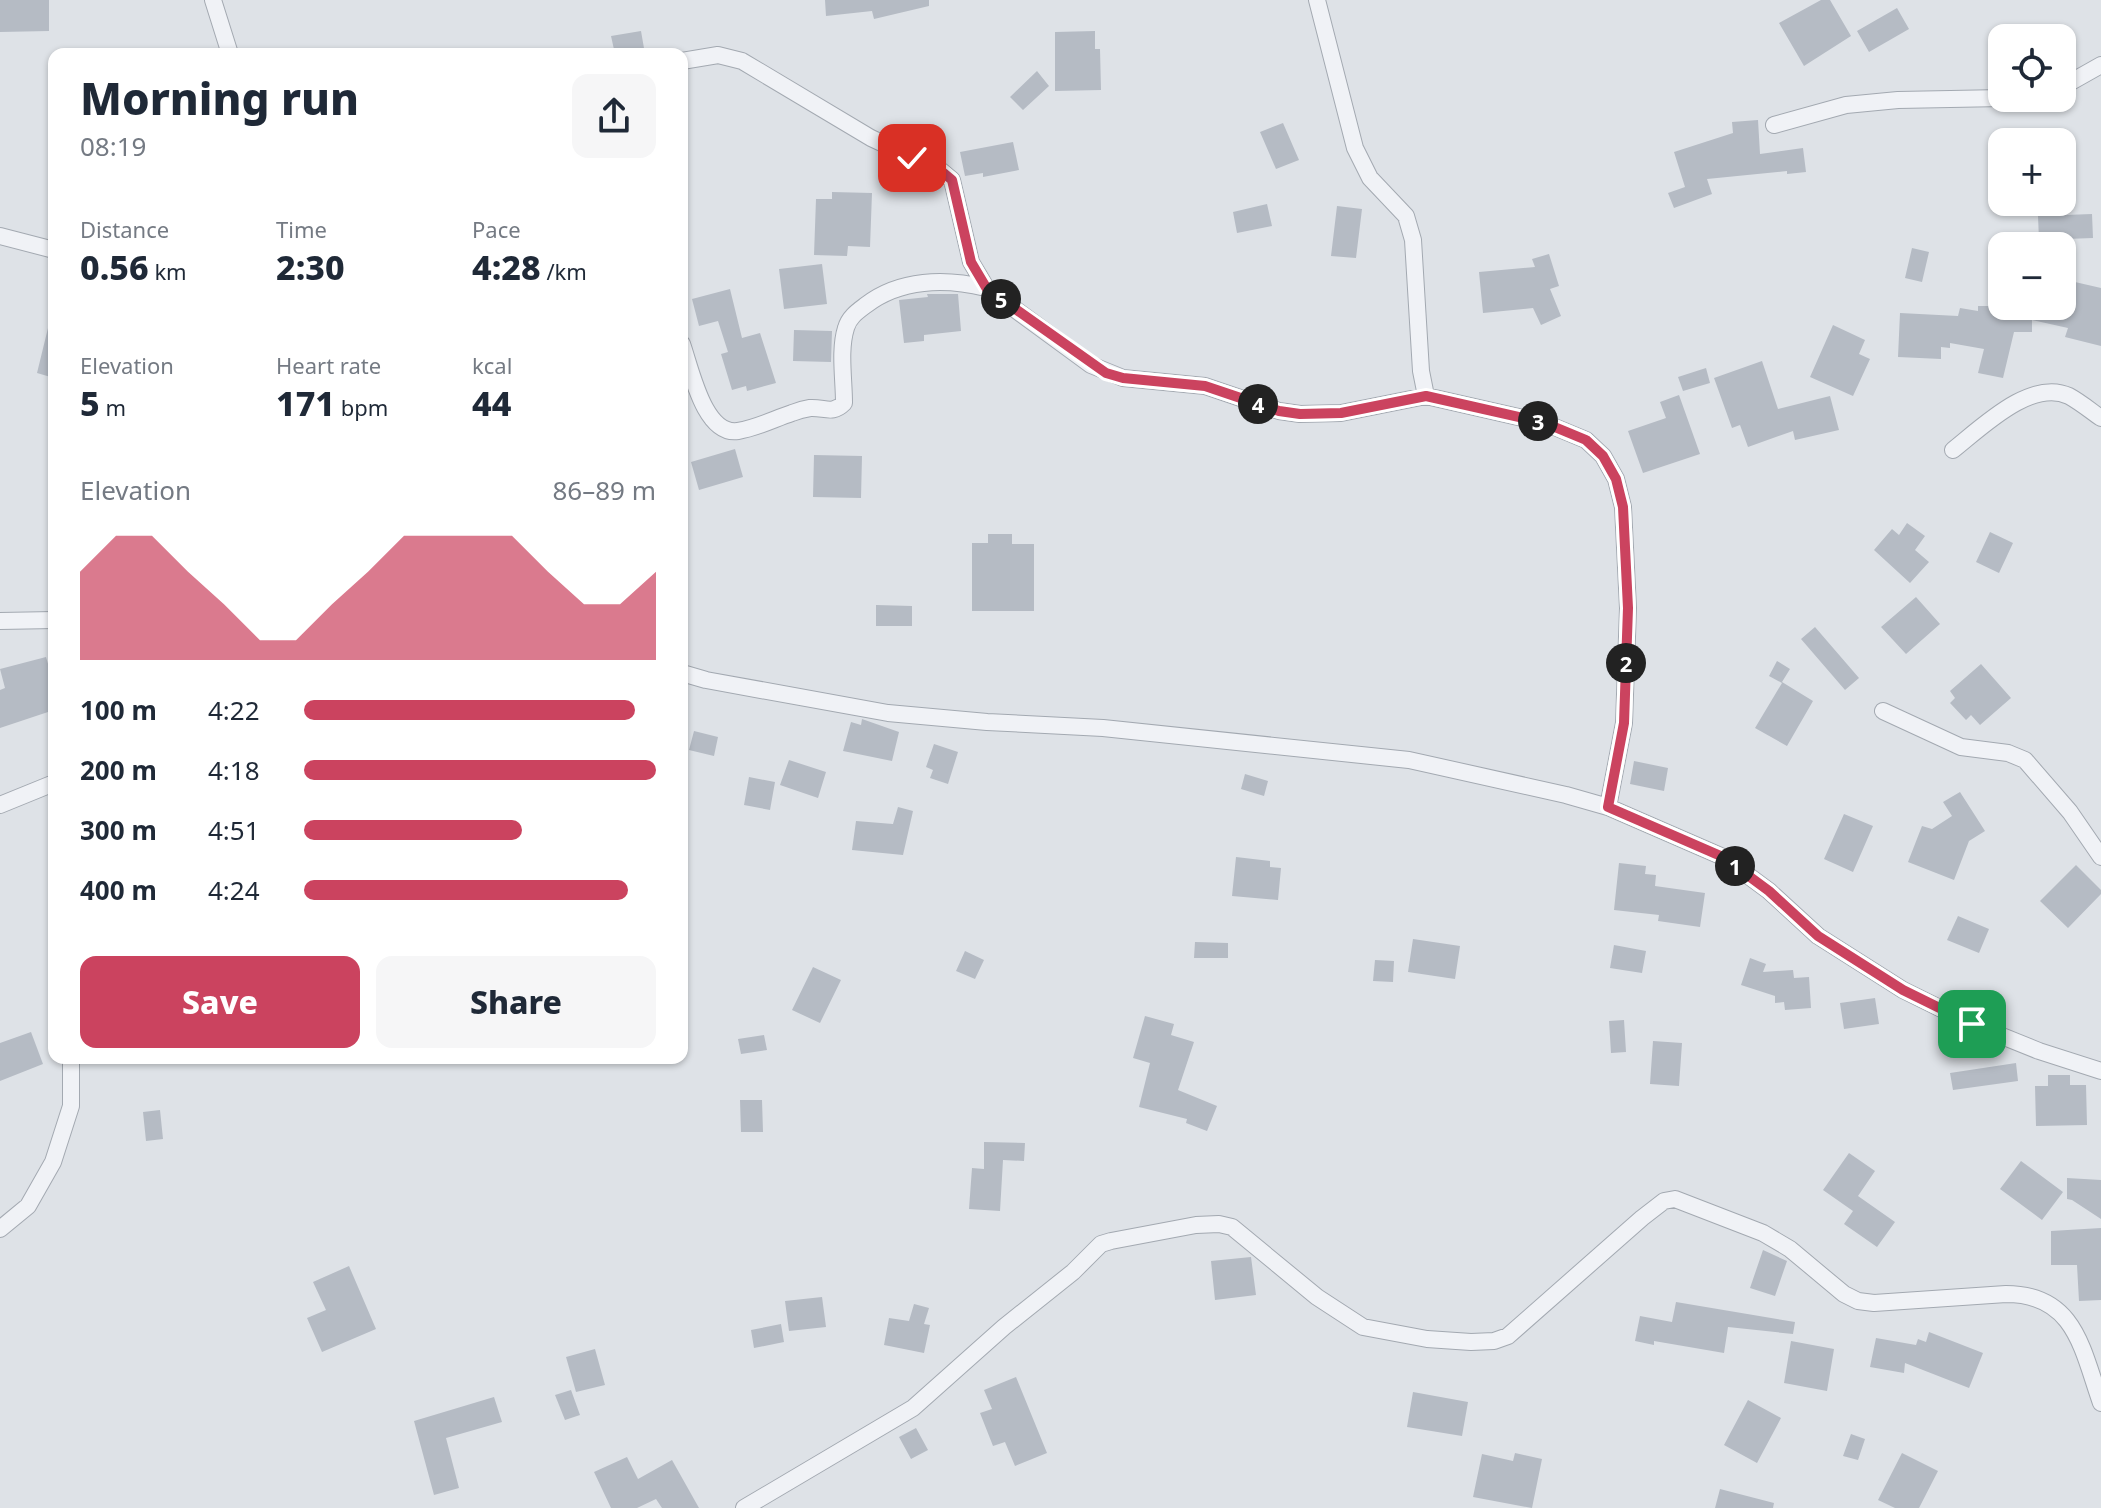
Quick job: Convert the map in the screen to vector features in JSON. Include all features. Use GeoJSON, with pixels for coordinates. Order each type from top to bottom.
{"type":"FeatureCollection","features":[{"type":"Feature","properties":{"kind":"street"},"geometry":{"type":"LineString","coordinates":[[213,0],[228,48]]}},
{"type":"Feature","properties":{"kind":"street"},"geometry":{"type":"LineString","coordinates":[[1317,0],[1355,148],[1370,178],[1406,216],[1413,240],[1421,371],[1426,396]]}},
{"type":"Feature","properties":{"kind":"street"},"geometry":{"type":"LineString","coordinates":[[688,60],[718,55],[742,61],[871,138],[940,170],[952,180],[971,262],[987,289]]}},
{"type":"Feature","properties":{"kind":"street"},"geometry":{"type":"LineString","coordinates":[[2076,79],[2101,65]]}},
{"type":"Feature","properties":{"kind":"street"},"geometry":{"type":"LineString","coordinates":[[1774,125],[1846,105],[1898,100],[1988,98]]}},
{"type":"Feature","properties":{"kind":"street"},"geometry":{"type":"LineString","coordinates":[[0,236],[48,248]]}},
{"type":"Feature","properties":{"kind":"street"},"geometry":{"type":"LineString","coordinates":[[688,361],[704,407],[721,428],[736,432],[811,408],[831,411],[844,403],[844,339],[846,324],[855,313],[895,287],[965,283],[987,289],[1091,365],[1123,378],[1205,386],[1279,411],[1300,414],[1341,413],[1426,396],[1545,423],[1586,440],[1603,456],[1616,479],[1623,507],[1628,608],[1624,723],[1608,807]]}},
{"type":"Feature","properties":{"kind":"street"},"geometry":{"type":"LineString","coordinates":[[1953,450],[2005,409],[2034,395],[2051,392],[2068,396],[2101,418]]}},
{"type":"Feature","properties":{"kind":"street"},"geometry":{"type":"LineString","coordinates":[[0,621],[48,620]]}},
{"type":"Feature","properties":{"kind":"street"},"geometry":{"type":"LineString","coordinates":[[688,675],[888,713],[1103,728],[1409,760],[1608,807],[1723,857],[1769,891],[1818,936],[1903,990],[1972,1024],[2039,1051],[2101,1071]]}},
{"type":"Feature","properties":{"kind":"street"},"geometry":{"type":"LineString","coordinates":[[1883,711],[1961,747],[2008,753],[2025,760],[2070,812],[2101,857]]}},
{"type":"Feature","properties":{"kind":"street"},"geometry":{"type":"LineString","coordinates":[[0,805],[48,785]]}},
{"type":"Feature","properties":{"kind":"street"},"geometry":{"type":"LineString","coordinates":[[0,1229],[28,1206],[53,1162],[71,1106],[71,1064]]}},
{"type":"Feature","properties":{"kind":"street"},"geometry":{"type":"LineString","coordinates":[[744,1508],[913,1408],[1004,1327],[1073,1272],[1101,1244],[1209,1223],[1232,1227],[1317,1297],[1363,1327],[1427,1339],[1494,1341],[1508,1336],[1642,1218],[1664,1201],[1675,1199],[1763,1233],[1823,1275],[1834,1287],[1858,1301],[1874,1303],[2006,1294],[2026,1294],[2043,1299],[2056,1307],[2068,1321],[2084,1353],[2101,1403]]}},
{"type":"Feature","properties":{"kind":"building"},"geometry":{"type":"Polygon","coordinates":[[[0,0],[49,0],[49,31],[0,32],[0,0]]]}},
{"type":"Feature","properties":{"kind":"building"},"geometry":{"type":"Polygon","coordinates":[[[825,0],[929,0],[929,6],[874,19],[872,11],[826,16],[825,0]]]}},
{"type":"Feature","properties":{"kind":"building"},"geometry":{"type":"Polygon","coordinates":[[[1821,0],[1830,0],[1851,36],[1804,66],[1779,23],[1821,0]]]}},
{"type":"Feature","properties":{"kind":"building"},"geometry":{"type":"Polygon","coordinates":[[[1897,8],[1909,29],[1869,52],[1857,31],[1897,8]]]}},
{"type":"Feature","properties":{"kind":"building"},"geometry":{"type":"Polygon","coordinates":[[[641,31],[644,48],[614,48],[611,36],[641,31]]]}},
{"type":"Feature","properties":{"kind":"building"},"geometry":{"type":"Polygon","coordinates":[[[1095,31],[1095,49],[1100,49],[1101,90],[1055,91],[1055,32],[1095,31]]]}},
{"type":"Feature","properties":{"kind":"building"},"geometry":{"type":"Polygon","coordinates":[[[1037,71],[1049,86],[1023,110],[1010,97],[1037,71]]]}},
{"type":"Feature","properties":{"kind":"building"},"geometry":{"type":"Polygon","coordinates":[[[1758,120],[1760,154],[1803,148],[1806,172],[1707,179],[1712,194],[1674,208],[1668,193],[1685,187],[1674,152],[1733,133],[1732,122],[1758,120]]]}},
{"type":"Feature","properties":{"kind":"building"},"geometry":{"type":"Polygon","coordinates":[[[1283,123],[1299,160],[1276,169],[1260,132],[1283,123]]]}},
{"type":"Feature","properties":{"kind":"building"},"geometry":{"type":"Polygon","coordinates":[[[1013,142],[1019,170],[983,177],[983,173],[965,176],[960,152],[1013,142]]]}},
{"type":"Feature","properties":{"kind":"building"},"geometry":{"type":"Polygon","coordinates":[[[832,192],[872,193],[870,247],[848,246],[847,256],[814,255],[816,199],[832,199],[832,192]]]}},
{"type":"Feature","properties":{"kind":"building"},"geometry":{"type":"Polygon","coordinates":[[[1267,204],[1272,226],[1237,233],[1233,212],[1267,204]]]}},
{"type":"Feature","properties":{"kind":"building"},"geometry":{"type":"Polygon","coordinates":[[[1337,206],[1362,209],[1356,258],[1331,256],[1337,206]]]}},
{"type":"Feature","properties":{"kind":"building"},"geometry":{"type":"Polygon","coordinates":[[[2092,214],[2093,238],[2076,239],[2076,232],[2039,232],[2038,216],[2092,214]]]}},
{"type":"Feature","properties":{"kind":"building"},"geometry":{"type":"Polygon","coordinates":[[[1912,248],[1929,252],[1922,282],[1905,278],[1912,248]]]}},
{"type":"Feature","properties":{"kind":"building"},"geometry":{"type":"Polygon","coordinates":[[[1549,254],[1559,286],[1550,289],[1561,316],[1541,325],[1533,308],[1483,313],[1479,272],[1535,267],[1532,259],[1549,254]]]}},
{"type":"Feature","properties":{"kind":"building"},"geometry":{"type":"Polygon","coordinates":[[[822,264],[827,304],[784,309],[779,269],[822,264]]]}},
{"type":"Feature","properties":{"kind":"building"},"geometry":{"type":"Polygon","coordinates":[[[2076,282],[2101,288],[2101,346],[2065,337],[2068,328],[2032,320],[2076,320],[2076,282]]]}},
{"type":"Feature","properties":{"kind":"building"},"geometry":{"type":"Polygon","coordinates":[[[730,289],[742,338],[760,333],[776,383],[747,391],[746,386],[732,390],[721,354],[728,352],[718,321],[699,326],[692,299],[730,289]]]}},
{"type":"Feature","properties":{"kind":"building"},"geometry":{"type":"Polygon","coordinates":[[[927,294],[958,294],[961,331],[924,335],[924,341],[904,343],[899,300],[928,297],[927,294]]]}},
{"type":"Feature","properties":{"kind":"building"},"geometry":{"type":"Polygon","coordinates":[[[1978,306],[1988,306],[1988,320],[2032,320],[2032,332],[2014,332],[2003,378],[1978,373],[1984,349],[1950,343],[1950,348],[1941,347],[1941,359],[1898,357],[1900,313],[1958,316],[1960,308],[1978,311],[1978,306]]]}},
{"type":"Feature","properties":{"kind":"building"},"geometry":{"type":"Polygon","coordinates":[[[1833,325],[1865,340],[1859,354],[1870,359],[1853,396],[1810,377],[1833,325]]]}},
{"type":"Feature","properties":{"kind":"building"},"geometry":{"type":"Polygon","coordinates":[[[48,328],[48,376],[37,373],[48,328]]]}},
{"type":"Feature","properties":{"kind":"building"},"geometry":{"type":"Polygon","coordinates":[[[794,330],[832,331],[831,362],[793,361],[794,330]]]}},
{"type":"Feature","properties":{"kind":"building"},"geometry":{"type":"Polygon","coordinates":[[[1762,361],[1778,409],[1830,396],[1839,430],[1795,440],[1793,431],[1748,447],[1740,425],[1732,428],[1714,378],[1762,361]]]}},
{"type":"Feature","properties":{"kind":"building"},"geometry":{"type":"Polygon","coordinates":[[[1706,368],[1710,383],[1683,391],[1678,377],[1706,368]]]}},
{"type":"Feature","properties":{"kind":"building"},"geometry":{"type":"Polygon","coordinates":[[[1679,395],[1700,454],[1643,473],[1628,431],[1666,418],[1660,402],[1679,395]]]}},
{"type":"Feature","properties":{"kind":"building"},"geometry":{"type":"Polygon","coordinates":[[[735,449],[743,477],[699,490],[691,462],[735,449]]]}},
{"type":"Feature","properties":{"kind":"building"},"geometry":{"type":"Polygon","coordinates":[[[814,455],[862,456],[861,498],[813,497],[814,455]]]}},
{"type":"Feature","properties":{"kind":"building"},"geometry":{"type":"Polygon","coordinates":[[[1907,523],[1925,536],[1915,550],[1929,562],[1910,583],[1874,550],[1892,529],[1899,535],[1907,523]]]}},
{"type":"Feature","properties":{"kind":"building"},"geometry":{"type":"Polygon","coordinates":[[[1990,532],[2013,543],[1999,573],[1976,562],[1990,532]]]}},
{"type":"Feature","properties":{"kind":"building"},"geometry":{"type":"Polygon","coordinates":[[[988,534],[1012,534],[1012,544],[1034,544],[1034,611],[972,611],[972,543],[988,543],[988,534]]]}},
{"type":"Feature","properties":{"kind":"building"},"geometry":{"type":"Polygon","coordinates":[[[1916,597],[1940,624],[1906,654],[1881,627],[1916,597]]]}},
{"type":"Feature","properties":{"kind":"building"},"geometry":{"type":"Polygon","coordinates":[[[876,605],[912,606],[912,626],[876,626],[876,605]]]}},
{"type":"Feature","properties":{"kind":"building"},"geometry":{"type":"Polygon","coordinates":[[[1815,627],[1859,678],[1845,690],[1801,639],[1815,627]]]}},
{"type":"Feature","properties":{"kind":"building"},"geometry":{"type":"Polygon","coordinates":[[[46,657],[48,712],[0,728],[0,690],[5,688],[0,669],[46,657]]]}},
{"type":"Feature","properties":{"kind":"building"},"geometry":{"type":"Polygon","coordinates":[[[1777,661],[1790,669],[1782,682],[1813,701],[1787,746],[1755,728],[1782,683],[1769,676],[1777,661]]]}},
{"type":"Feature","properties":{"kind":"building"},"geometry":{"type":"Polygon","coordinates":[[[1981,664],[2011,698],[1980,725],[1971,715],[1966,720],[1950,703],[1955,698],[1950,691],[1981,664]]]}},
{"type":"Feature","properties":{"kind":"building"},"geometry":{"type":"Polygon","coordinates":[[[862,719],[899,732],[892,761],[843,751],[851,722],[861,725],[862,719]]]}},
{"type":"Feature","properties":{"kind":"building"},"geometry":{"type":"Polygon","coordinates":[[[694,731],[718,737],[714,756],[689,750],[694,731]]]}},
{"type":"Feature","properties":{"kind":"building"},"geometry":{"type":"Polygon","coordinates":[[[934,744],[958,752],[948,784],[930,778],[933,770],[926,767],[934,744]]]}},
{"type":"Feature","properties":{"kind":"building"},"geometry":{"type":"Polygon","coordinates":[[[789,760],[826,772],[818,798],[780,785],[789,760]]]}},
{"type":"Feature","properties":{"kind":"building"},"geometry":{"type":"Polygon","coordinates":[[[1634,761],[1668,768],[1664,791],[1630,784],[1634,761]]]}},
{"type":"Feature","properties":{"kind":"building"},"geometry":{"type":"Polygon","coordinates":[[[1245,774],[1268,781],[1264,796],[1241,789],[1245,774]]]}},
{"type":"Feature","properties":{"kind":"building"},"geometry":{"type":"Polygon","coordinates":[[[749,777],[775,782],[770,810],[744,805],[749,777]]]}},
{"type":"Feature","properties":{"kind":"building"},"geometry":{"type":"Polygon","coordinates":[[[1960,792],[1985,831],[1969,841],[1954,880],[1908,862],[1922,826],[1932,829],[1952,816],[1943,802],[1960,792]]]}},
{"type":"Feature","properties":{"kind":"building"},"geometry":{"type":"Polygon","coordinates":[[[898,807],[913,811],[903,855],[852,850],[856,821],[893,824],[898,807]]]}},
{"type":"Feature","properties":{"kind":"building"},"geometry":{"type":"Polygon","coordinates":[[[1844,814],[1873,826],[1853,872],[1824,859],[1844,814]]]}},
{"type":"Feature","properties":{"kind":"building"},"geometry":{"type":"Polygon","coordinates":[[[1236,857],[1270,861],[1270,867],[1281,868],[1278,900],[1232,896],[1236,857]]]}},
{"type":"Feature","properties":{"kind":"building"},"geometry":{"type":"Polygon","coordinates":[[[1619,863],[1646,866],[1645,874],[1656,875],[1655,886],[1705,893],[1700,927],[1658,921],[1659,915],[1614,910],[1619,863]]]}},
{"type":"Feature","properties":{"kind":"building"},"geometry":{"type":"Polygon","coordinates":[[[2076,865],[2101,890],[2101,894],[2068,928],[2040,901],[2076,865]]]}},
{"type":"Feature","properties":{"kind":"building"},"geometry":{"type":"Polygon","coordinates":[[[1958,916],[1989,929],[1979,953],[1947,940],[1958,916]]]}},
{"type":"Feature","properties":{"kind":"building"},"geometry":{"type":"Polygon","coordinates":[[[1413,939],[1460,946],[1455,979],[1408,972],[1413,939]]]}},
{"type":"Feature","properties":{"kind":"building"},"geometry":{"type":"Polygon","coordinates":[[[1195,942],[1228,943],[1228,958],[1194,958],[1195,942]]]}},
{"type":"Feature","properties":{"kind":"building"},"geometry":{"type":"Polygon","coordinates":[[[1614,945],[1646,951],[1642,973],[1610,968],[1614,945]]]}},
{"type":"Feature","properties":{"kind":"building"},"geometry":{"type":"Polygon","coordinates":[[[965,951],[984,960],[975,979],[956,971],[965,951]]]}},
{"type":"Feature","properties":{"kind":"building"},"geometry":{"type":"Polygon","coordinates":[[[1750,958],[1766,964],[1763,972],[1793,970],[1794,978],[1809,977],[1811,1008],[1785,1010],[1784,1002],[1775,1003],[1775,996],[1741,985],[1750,958]]]}},
{"type":"Feature","properties":{"kind":"building"},"geometry":{"type":"Polygon","coordinates":[[[1375,960],[1394,961],[1393,982],[1373,981],[1375,960]]]}},
{"type":"Feature","properties":{"kind":"building"},"geometry":{"type":"Polygon","coordinates":[[[813,967],[841,980],[820,1023],[792,1010],[813,967]]]}},
{"type":"Feature","properties":{"kind":"building"},"geometry":{"type":"Polygon","coordinates":[[[1875,998],[1879,1024],[1844,1029],[1840,1003],[1875,998]]]}},
{"type":"Feature","properties":{"kind":"building"},"geometry":{"type":"Polygon","coordinates":[[[1145,1016],[1174,1024],[1171,1035],[1194,1042],[1178,1090],[1217,1106],[1207,1131],[1186,1123],[1187,1119],[1139,1107],[1150,1063],[1133,1058],[1145,1016]]]}},
{"type":"Feature","properties":{"kind":"building"},"geometry":{"type":"Polygon","coordinates":[[[1624,1020],[1626,1052],[1611,1053],[1609,1021],[1624,1020]]]}},
{"type":"Feature","properties":{"kind":"building"},"geometry":{"type":"Polygon","coordinates":[[[31,1032],[43,1064],[0,1081],[0,1043],[31,1032]]]}},
{"type":"Feature","properties":{"kind":"building"},"geometry":{"type":"Polygon","coordinates":[[[764,1035],[767,1050],[741,1054],[738,1039],[764,1035]]]}},
{"type":"Feature","properties":{"kind":"building"},"geometry":{"type":"Polygon","coordinates":[[[1653,1041],[1682,1043],[1679,1086],[1650,1084],[1653,1041]]]}},
{"type":"Feature","properties":{"kind":"building"},"geometry":{"type":"Polygon","coordinates":[[[2016,1063],[2018,1081],[1953,1090],[1950,1073],[2016,1063]]]}},
{"type":"Feature","properties":{"kind":"building"},"geometry":{"type":"Polygon","coordinates":[[[2048,1075],[2070,1075],[2070,1085],[2086,1085],[2087,1125],[2036,1126],[2035,1086],[2048,1086],[2048,1075]]]}},
{"type":"Feature","properties":{"kind":"building"},"geometry":{"type":"Polygon","coordinates":[[[740,1100],[762,1100],[763,1132],[741,1132],[740,1100]]]}},
{"type":"Feature","properties":{"kind":"building"},"geometry":{"type":"Polygon","coordinates":[[[160,1110],[163,1139],[146,1141],[143,1112],[160,1110]]]}},
{"type":"Feature","properties":{"kind":"building"},"geometry":{"type":"Polygon","coordinates":[[[984,1142],[1025,1143],[1024,1161],[1003,1160],[1000,1211],[969,1209],[972,1168],[984,1169],[984,1142]]]}},
{"type":"Feature","properties":{"kind":"building"},"geometry":{"type":"Polygon","coordinates":[[[1849,1153],[1875,1171],[1858,1196],[1895,1222],[1877,1247],[1844,1224],[1853,1211],[1823,1190],[1849,1153]]]}},
{"type":"Feature","properties":{"kind":"building"},"geometry":{"type":"Polygon","coordinates":[[[2021,1161],[2063,1192],[2042,1220],[2000,1189],[2021,1161]]]}},
{"type":"Feature","properties":{"kind":"building"},"geometry":{"type":"Polygon","coordinates":[[[2067,1178],[2101,1180],[2101,1219],[2067,1199],[2067,1178]]]}},
{"type":"Feature","properties":{"kind":"building"},"geometry":{"type":"Polygon","coordinates":[[[2101,1228],[2101,1300],[2079,1301],[2077,1265],[2051,1265],[2051,1231],[2101,1228]]]}},
{"type":"Feature","properties":{"kind":"building"},"geometry":{"type":"Polygon","coordinates":[[[1763,1250],[1787,1261],[1775,1296],[1750,1288],[1763,1250]]]}},
{"type":"Feature","properties":{"kind":"building"},"geometry":{"type":"Polygon","coordinates":[[[1251,1257],[1256,1295],[1215,1300],[1211,1261],[1251,1257]]]}},
{"type":"Feature","properties":{"kind":"building"},"geometry":{"type":"Polygon","coordinates":[[[349,1266],[376,1329],[322,1352],[307,1318],[326,1310],[313,1282],[349,1266]]]}},
{"type":"Feature","properties":{"kind":"building"},"geometry":{"type":"Polygon","coordinates":[[[822,1297],[826,1327],[789,1331],[785,1301],[822,1297]]]}},
{"type":"Feature","properties":{"kind":"building"},"geometry":{"type":"Polygon","coordinates":[[[1676,1302],[1795,1322],[1793,1334],[1728,1327],[1724,1353],[1654,1341],[1654,1345],[1635,1341],[1640,1316],[1672,1322],[1676,1302]]]}},
{"type":"Feature","properties":{"kind":"building"},"geometry":{"type":"Polygon","coordinates":[[[914,1304],[929,1308],[924,1324],[930,1325],[924,1353],[884,1345],[889,1318],[909,1321],[914,1304]]]}},
{"type":"Feature","properties":{"kind":"building"},"geometry":{"type":"Polygon","coordinates":[[[781,1324],[784,1342],[754,1348],[751,1330],[781,1324]]]}},
{"type":"Feature","properties":{"kind":"building"},"geometry":{"type":"Polygon","coordinates":[[[1929,1332],[1983,1353],[1969,1388],[1905,1363],[1904,1373],[1870,1367],[1876,1338],[1916,1345],[1918,1339],[1926,1342],[1929,1332]]]}},
{"type":"Feature","properties":{"kind":"building"},"geometry":{"type":"Polygon","coordinates":[[[1791,1341],[1834,1349],[1827,1391],[1784,1383],[1791,1341]]]}},
{"type":"Feature","properties":{"kind":"building"},"geometry":{"type":"Polygon","coordinates":[[[595,1349],[605,1385],[576,1392],[566,1357],[595,1349]]]}},
{"type":"Feature","properties":{"kind":"building"},"geometry":{"type":"Polygon","coordinates":[[[1016,1377],[1047,1453],[1015,1466],[1005,1442],[993,1446],[980,1413],[992,1409],[984,1390],[1016,1377]]]}},
{"type":"Feature","properties":{"kind":"building"},"geometry":{"type":"Polygon","coordinates":[[[571,1390],[580,1415],[565,1420],[555,1395],[571,1390]]]}},
{"type":"Feature","properties":{"kind":"building"},"geometry":{"type":"Polygon","coordinates":[[[1413,1392],[1468,1402],[1462,1436],[1407,1427],[1413,1392]]]}},
{"type":"Feature","properties":{"kind":"building"},"geometry":{"type":"Polygon","coordinates":[[[494,1397],[502,1422],[446,1438],[459,1488],[434,1495],[414,1421],[494,1397]]]}},
{"type":"Feature","properties":{"kind":"building"},"geometry":{"type":"Polygon","coordinates":[[[1748,1400],[1781,1418],[1757,1463],[1724,1445],[1748,1400]]]}},
{"type":"Feature","properties":{"kind":"building"},"geometry":{"type":"Polygon","coordinates":[[[916,1428],[928,1450],[911,1459],[899,1437],[916,1428]]]}},
{"type":"Feature","properties":{"kind":"building"},"geometry":{"type":"Polygon","coordinates":[[[1851,1434],[1865,1439],[1858,1460],[1843,1456],[1851,1434]]]}},
{"type":"Feature","properties":{"kind":"building"},"geometry":{"type":"Polygon","coordinates":[[[1515,1453],[1542,1459],[1532,1508],[1473,1497],[1482,1454],[1513,1461],[1515,1453]]]}},
{"type":"Feature","properties":{"kind":"building"},"geometry":{"type":"Polygon","coordinates":[[[1902,1453],[1938,1471],[1919,1508],[1895,1508],[1878,1500],[1902,1453]]]}},
{"type":"Feature","properties":{"kind":"building"},"geometry":{"type":"Polygon","coordinates":[[[627,1457],[638,1479],[672,1460],[699,1508],[662,1508],[656,1499],[637,1508],[611,1508],[594,1472],[627,1457]]]}},
{"type":"Feature","properties":{"kind":"building"},"geometry":{"type":"Polygon","coordinates":[[[1720,1489],[1774,1503],[1773,1508],[1715,1508],[1720,1489]]]}},
{"type":"Feature","properties":{"kind":"route"},"geometry":{"type":"LineString","coordinates":[[912,158],[940,170],[952,180],[971,262],[987,289],[1106,373],[1123,378],[1205,386],[1279,411],[1300,414],[1341,413],[1426,396],[1545,423],[1586,440],[1603,456],[1616,479],[1623,507],[1628,608],[1624,723],[1608,807],[1723,857],[1769,891],[1818,936],[1903,990],[1972,1024]]}}]}
